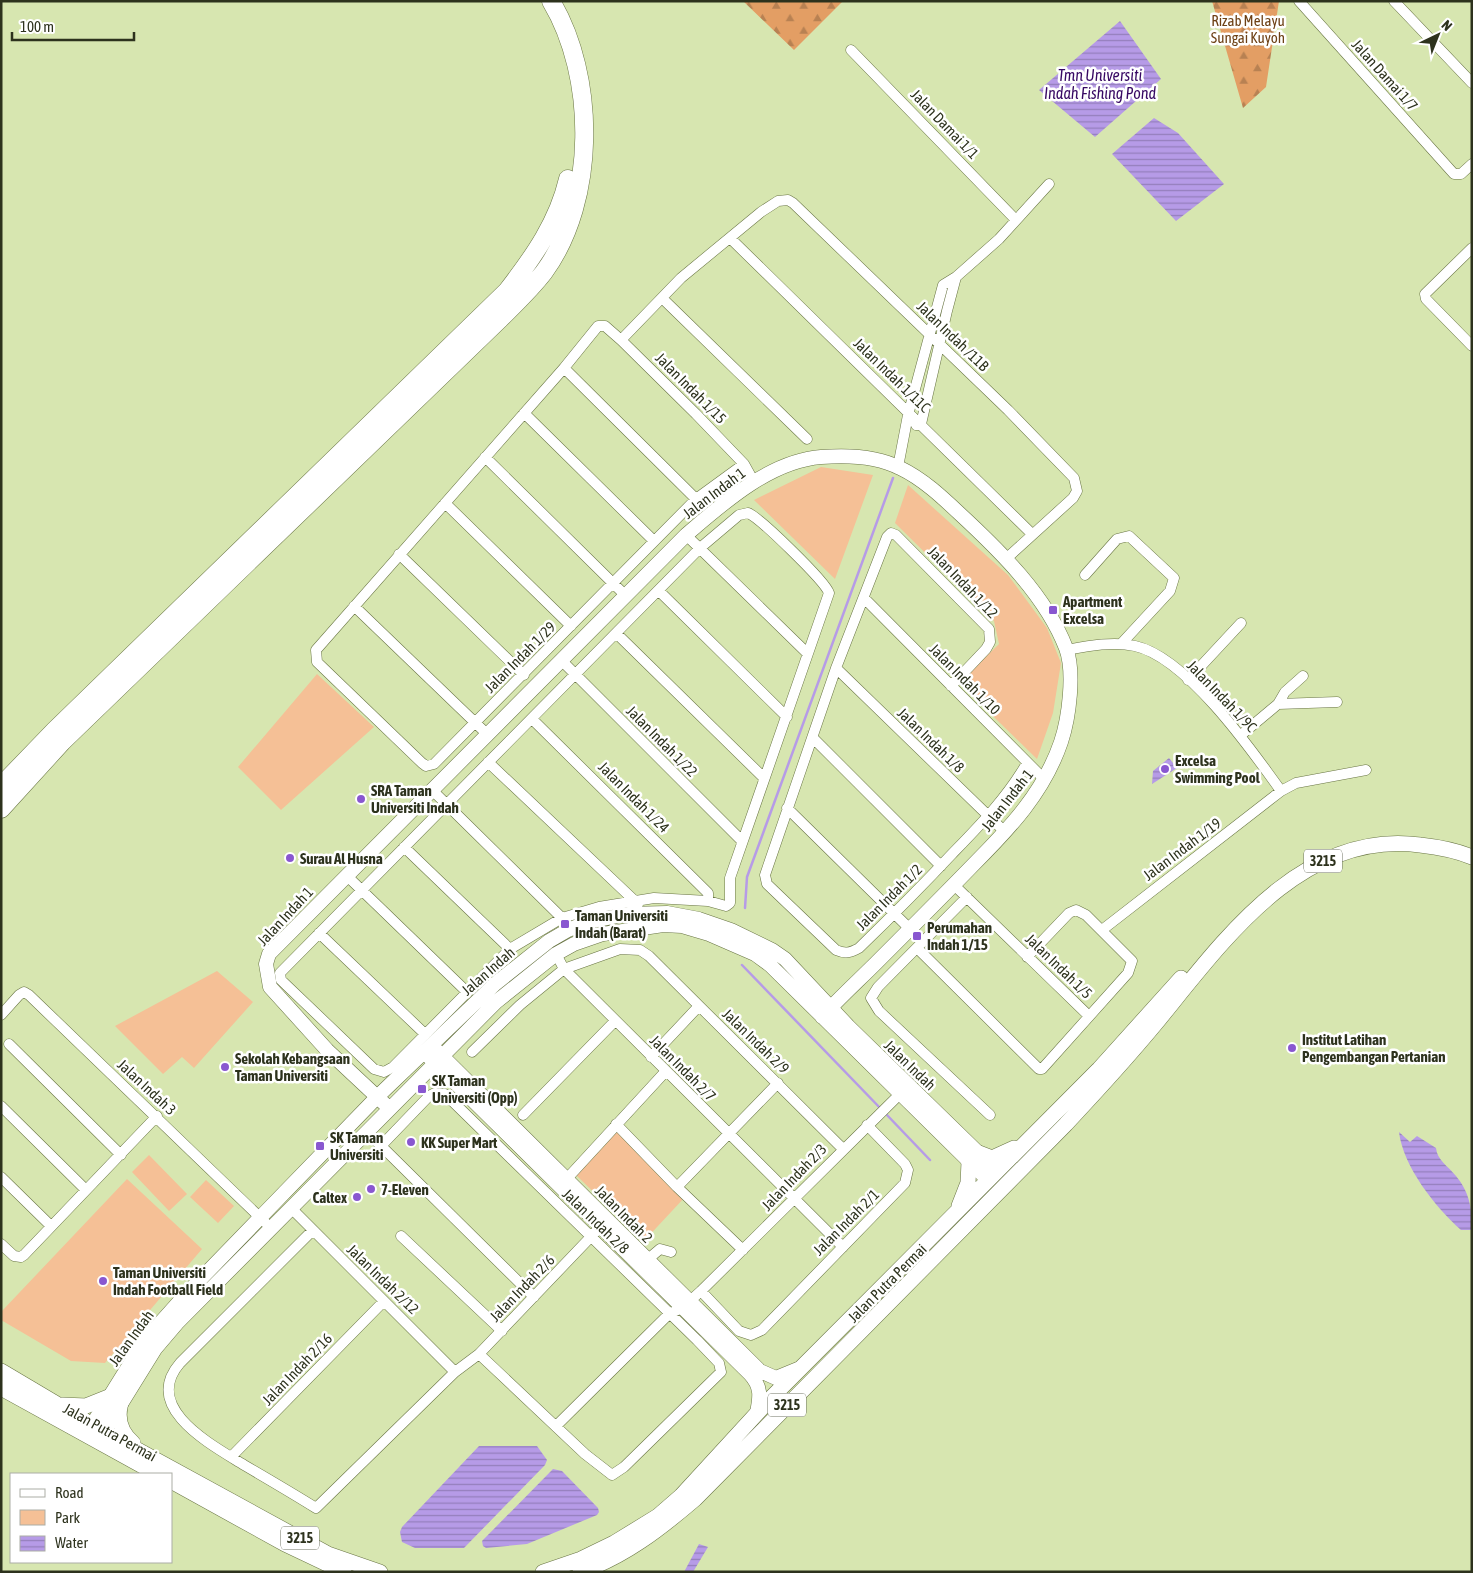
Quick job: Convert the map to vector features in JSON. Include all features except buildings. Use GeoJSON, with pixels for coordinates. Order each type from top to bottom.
{"type":"FeatureCollection","features":[{"type":"Feature","properties":{"kind":"highway"},"geometry":{"type":"LineString","coordinates":[[1,786],[61,724],[474,324],[506,291],[534,256],[550,230],[564,197],[572,161],[574,116],[563,54],[555,30],[539,1]]}},
{"type":"Feature","properties":{"kind":"highway"},"geometry":{"type":"LineString","coordinates":[[1,809],[62,742],[493,326],[544,271],[558,245],[571,212],[582,162],[585,138],[585,111],[575,59],[566,32],[551,1]]}},
{"type":"Feature","properties":{"kind":"main road","name":"Jalan Putra Permai"},"geometry":{"type":"LineString","coordinates":[[580,1572],[623,1552],[646,1538],[695,1498],[1122,1065],[1208,960],[1283,886],[1333,855],[1378,843],[1411,843],[1439,847],[1472,857]]}},
{"type":"Feature","properties":{"kind":"main road","name":"Jalan Putra Permai"},"geometry":{"type":"LineString","coordinates":[[543,1572],[581,1559],[614,1543],[658,1516],[680,1496],[757,1413],[994,1177],[1028,1139],[1099,1070],[1181,978],[1208,960]]}},
{"type":"Feature","properties":{"kind":"main road"},"geometry":{"type":"LineString","coordinates":[[952,1218],[968,1183],[974,1158],[998,1156],[1028,1139]]}},
{"type":"Feature","properties":{"kind":"main road"},"geometry":{"type":"LineString","coordinates":[[975,1214],[977,1208],[996,1188],[994,1177],[1024,1158],[1037,1153]]}},
{"type":"Feature","properties":{"kind":"main road","name":"Jalan Putra Permai"},"geometry":{"type":"LineString","coordinates":[[1,1371],[58,1404],[94,1434],[155,1473]]}},
{"type":"Feature","properties":{"kind":"main road","name":"Jalan Putra Permai"},"geometry":{"type":"LineString","coordinates":[[1,1388],[94,1434],[140,1451],[328,1554],[380,1572]]}},
{"type":"Feature","properties":{"kind":"main road"},"geometry":{"type":"LineString","coordinates":[[58,1404],[86,1406],[117,1397],[120,1425],[126,1436],[140,1451]]}},
{"type":"Feature","properties":{"kind":"main road","name":"3215"},"geometry":{"type":"LineString","coordinates":[[172,1483],[285,1544],[344,1572]]}},
{"type":"Feature","properties":{"kind":"street","name":"Jalan Damai 1/7"},"geometry":{"type":"LineString","coordinates":[[1299,1],[1449,168],[1459,175],[1472,164]]}},
{"type":"Feature","properties":{"kind":"street"},"geometry":{"type":"LineString","coordinates":[[1394,1],[1472,83]]}},
{"type":"Feature","properties":{"kind":"street","name":"Jalan Damai 1/1"},"geometry":{"type":"LineString","coordinates":[[851,50],[1016,220]]}},
{"type":"Feature","properties":{"kind":"street"},"geometry":{"type":"LineString","coordinates":[[898,467],[908,414],[943,285],[956,277],[1016,220],[1049,184]]}},
{"type":"Feature","properties":{"kind":"street","name":"Jalan Indah /11B"},"geometry":{"type":"LineString","coordinates":[[730,238],[772,204],[783,200],[794,202],[1008,410],[1074,478],[1077,491],[1073,498],[1032,534]]}},
{"type":"Feature","properties":{"kind":"street"},"geometry":{"type":"LineString","coordinates":[[621,340],[681,278],[730,238]]}},
{"type":"Feature","properties":{"kind":"street","name":"Jalan Indah 1/11C"},"geometry":{"type":"LineString","coordinates":[[730,238],[1032,534]]}},
{"type":"Feature","properties":{"kind":"street"},"geometry":{"type":"LineString","coordinates":[[1472,248],[1427,290],[1425,297],[1472,346]]}},
{"type":"Feature","properties":{"kind":"street"},"geometry":{"type":"LineString","coordinates":[[906,427],[921,424],[956,277]]}},
{"type":"Feature","properties":{"kind":"street"},"geometry":{"type":"LineString","coordinates":[[662,298],[807,439]]}},
{"type":"Feature","properties":{"kind":"street","name":"Jalan Indah 1/15"},"geometry":{"type":"LineString","coordinates":[[564,368],[598,326],[605,326],[744,464],[754,482]]}},
{"type":"Feature","properties":{"kind":"street"},"geometry":{"type":"LineString","coordinates":[[487,734],[354,606],[564,368],[696,499]]}},
{"type":"Feature","properties":{"kind":"street"},"geometry":{"type":"LineString","coordinates":[[524,413],[654,541]]}},
{"type":"Feature","properties":{"kind":"street"},"geometry":{"type":"LineString","coordinates":[[485,458],[626,596]]}},
{"type":"Feature","properties":{"kind":"street","name":"Jalan Indah 1"},"geometry":{"type":"LineString","coordinates":[[389,1108],[327,1050],[270,987],[266,964],[272,950],[686,535],[722,504],[754,482],[786,467],[817,458],[864,458],[898,467],[941,496],[1007,558],[1051,618],[1067,650],[1070,677],[1068,706],[1061,741],[1045,780],[1005,832],[826,1012]]}},
{"type":"Feature","properties":{"kind":"street","name":"Jalan Indah 1/29"},"geometry":{"type":"LineString","coordinates":[[354,606],[316,650],[317,662],[426,766],[434,764],[696,499],[744,464]]}},
{"type":"Feature","properties":{"kind":"street"},"geometry":{"type":"LineString","coordinates":[[445,503],[571,626]]}},
{"type":"Feature","properties":{"kind":"street"},"geometry":{"type":"LineString","coordinates":[[748,513],[756,517],[824,584],[829,593],[730,878],[730,904],[726,906],[708,901],[654,898],[639,907],[599,907],[562,918],[510,948],[467,992],[426,1044],[388,1070],[378,1072],[281,980],[280,973],[700,548],[739,515],[748,513]]}},
{"type":"Feature","properties":{"kind":"street","name":"Jalan Indah 1/12"},"geometry":{"type":"LineString","coordinates":[[864,598],[887,537],[891,533],[896,535],[989,629],[990,642],[986,649],[950,686]]}},
{"type":"Feature","properties":{"kind":"street"},"geometry":{"type":"LineString","coordinates":[[1007,558],[1032,534]]}},
{"type":"Feature","properties":{"kind":"street"},"geometry":{"type":"LineString","coordinates":[[686,535],[807,653]]}},
{"type":"Feature","properties":{"kind":"street"},"geometry":{"type":"LineString","coordinates":[[1085,575],[1117,539],[1125,536],[1133,538],[1174,578],[1170,591],[1121,644]]}},
{"type":"Feature","properties":{"kind":"street"},"geometry":{"type":"LineString","coordinates":[[399,554],[524,675]]}},
{"type":"Feature","properties":{"kind":"street"},"geometry":{"type":"LineString","coordinates":[[659,591],[787,717]]}},
{"type":"Feature","properties":{"kind":"street"},"geometry":{"type":"LineString","coordinates":[[864,598],[836,668],[787,808],[910,929]]}},
{"type":"Feature","properties":{"kind":"street","name":"Jalan Indah 1/10"},"geometry":{"type":"LineString","coordinates":[[864,598],[1045,780]]}},
{"type":"Feature","properties":{"kind":"street"},"geometry":{"type":"LineString","coordinates":[[1133,645],[1144,619]]}},
{"type":"Feature","properties":{"kind":"street"},"geometry":{"type":"LineString","coordinates":[[1188,680],[1241,623]]}},
{"type":"Feature","properties":{"kind":"street"},"geometry":{"type":"LineString","coordinates":[[617,634],[764,778]]}},
{"type":"Feature","properties":{"kind":"street","name":"Jalan Indah 1/9C"},"geometry":{"type":"LineString","coordinates":[[1067,650],[1093,645],[1121,644],[1133,645],[1155,653],[1188,680],[1241,735],[1281,791]]}},
{"type":"Feature","properties":{"kind":"street","name":"Jalan Indah 1/22"},"geometry":{"type":"LineString","coordinates":[[562,661],[742,842]]}},
{"type":"Feature","properties":{"kind":"street","name":"Jalan Indah 1/8"},"geometry":{"type":"LineString","coordinates":[[836,668],[1005,832]]}},
{"type":"Feature","properties":{"kind":"street"},"geometry":{"type":"LineString","coordinates":[[1241,735],[1278,704],[1285,692],[1302,676]]}},
{"type":"Feature","properties":{"kind":"street"},"geometry":{"type":"LineString","coordinates":[[1278,704],[1337,702]]}},
{"type":"Feature","properties":{"kind":"street","name":"Jalan Indah 1/24"},"geometry":{"type":"LineString","coordinates":[[532,719],[708,893],[708,901]]}},
{"type":"Feature","properties":{"kind":"street"},"geometry":{"type":"LineString","coordinates":[[813,738],[941,866]]}},
{"type":"Feature","properties":{"kind":"street"},"geometry":{"type":"LineString","coordinates":[[488,762],[639,907],[647,927]]}},
{"type":"Feature","properties":{"kind":"street","name":"Jalan Indah 1/2"},"geometry":{"type":"LineString","coordinates":[[787,808],[764,875],[767,884],[836,950],[843,954],[859,948],[895,914],[989,817],[1014,785],[1026,763]]}},
{"type":"Feature","properties":{"kind":"street"},"geometry":{"type":"LineString","coordinates":[[1281,791],[1296,783],[1366,770]]}},
{"type":"Feature","properties":{"kind":"street"},"geometry":{"type":"LineString","coordinates":[[431,789],[562,918]]}},
{"type":"Feature","properties":{"kind":"street","name":"Jalan Indah 1/19"},"geometry":{"type":"LineString","coordinates":[[1102,930],[1281,791]]}},
{"type":"Feature","properties":{"kind":"street"},"geometry":{"type":"LineString","coordinates":[[404,847],[510,948]]}},
{"type":"Feature","properties":{"kind":"street"},"geometry":{"type":"LineString","coordinates":[[347,876],[467,992]]}},
{"type":"Feature","properties":{"kind":"street","name":"Jalan Indah 1/5"},"geometry":{"type":"LineString","coordinates":[[954,884],[1089,1016],[1131,969],[1132,962],[1129,957],[1102,930]]}},
{"type":"Feature","properties":{"kind":"street"},"geometry":{"type":"LineString","coordinates":[[967,897],[878,987],[871,998],[873,1005],[990,1115]]}},
{"type":"Feature","properties":{"kind":"street","name":"Jalan Indah"},"geometry":{"type":"LineString","coordinates":[[266,1223],[291,1208],[313,1176],[377,1097],[426,1044],[495,984],[549,941],[568,930],[588,922],[639,907],[699,919],[756,942],[785,959],[826,1012]]}},
{"type":"Feature","properties":{"kind":"street"},"geometry":{"type":"LineString","coordinates":[[1028,957],[1072,911],[1080,911],[1102,930]]}},
{"type":"Feature","properties":{"kind":"street","name":"Jalan Indah"},"geometry":{"type":"LineString","coordinates":[[94,1434],[117,1397],[145,1340],[188,1292],[266,1223],[313,1176],[366,1131],[496,1002],[556,954],[574,944],[603,934],[663,925],[682,926],[710,934],[755,954],[826,1012],[994,1177]]}},
{"type":"Feature","properties":{"kind":"street"},"geometry":{"type":"LineString","coordinates":[[319,933],[426,1044]]}},
{"type":"Feature","properties":{"kind":"street"},"geometry":{"type":"LineString","coordinates":[[917,948],[1039,1069],[1045,1068],[1089,1016]]}},
{"type":"Feature","properties":{"kind":"street","name":"Jalan Indah 2/9"},"geometry":{"type":"LineString","coordinates":[[564,969],[620,949],[640,950],[649,956],[698,1007],[778,1083],[843,1149]]}},
{"type":"Feature","properties":{"kind":"street","name":"Jalan Indah 2/7"},"geometry":{"type":"LineString","coordinates":[[556,954],[564,969],[615,1021],[843,1246]]}},
{"type":"Feature","properties":{"kind":"street"},"geometry":{"type":"LineString","coordinates":[[472,1052],[520,1005],[564,969]]}},
{"type":"Feature","properties":{"kind":"street","name":"Jalan Indah 3"},"geometry":{"type":"LineString","coordinates":[[1,1015],[19,995],[24,992],[29,994],[266,1223]]}},
{"type":"Feature","properties":{"kind":"street"},"geometry":{"type":"LineString","coordinates":[[651,1057],[698,1007]]}},
{"type":"Feature","properties":{"kind":"street"},"geometry":{"type":"LineString","coordinates":[[523,1115],[615,1021]]}},
{"type":"Feature","properties":{"kind":"street"},"geometry":{"type":"LineString","coordinates":[[9,1044],[120,1155]]}},
{"type":"Feature","properties":{"kind":"street","name":"Jalan Indah 2"},"geometry":{"type":"LineString","coordinates":[[426,1044],[438,1059],[563,1182],[599,1228],[751,1363],[770,1377],[782,1376],[804,1366]]}},
{"type":"Feature","properties":{"kind":"street"},"geometry":{"type":"LineString","coordinates":[[563,1182],[666,1072]]}},
{"type":"Feature","properties":{"kind":"street"},"geometry":{"type":"LineString","coordinates":[[677,1187],[778,1083]]}},
{"type":"Feature","properties":{"kind":"street","name":"Jalan Indah 2/3"},"geometry":{"type":"LineString","coordinates":[[556,1426],[669,1314],[686,1305],[701,1291],[904,1090]]}},
{"type":"Feature","properties":{"kind":"street","name":"Jalan Indah 2/8"},"geometry":{"type":"LineString","coordinates":[[381,1146],[429,1096],[440,1092],[450,1097],[599,1228],[669,1314],[697,1340],[721,1368],[718,1377],[624,1467],[612,1475],[604,1470],[556,1426]]}},
{"type":"Feature","properties":{"kind":"street"},"geometry":{"type":"LineString","coordinates":[[1,1106],[86,1190]]}},
{"type":"Feature","properties":{"kind":"street"},"geometry":{"type":"LineString","coordinates":[[1,1244],[14,1256],[21,1257],[157,1116]]}},
{"type":"Feature","properties":{"kind":"street"},"geometry":{"type":"LineString","coordinates":[[616,1124],[677,1187],[743,1250]]}},
{"type":"Feature","properties":{"kind":"street","name":"Jalan Indah 2/1"},"geometry":{"type":"LineString","coordinates":[[701,1291],[739,1330],[745,1334],[756,1334],[883,1207],[908,1177],[905,1164],[867,1125]]}},
{"type":"Feature","properties":{"kind":"street"},"geometry":{"type":"LineString","coordinates":[[366,1131],[534,1297]]}},
{"type":"Feature","properties":{"kind":"street"},"geometry":{"type":"LineString","coordinates":[[1,1177],[51,1226]]}},
{"type":"Feature","properties":{"kind":"street","name":"Jalan Indah 2/12"},"geometry":{"type":"LineString","coordinates":[[291,1208],[455,1372]]}},
{"type":"Feature","properties":{"kind":"street","name":"Jalan Indah 2"},"geometry":{"type":"LineString","coordinates":[[599,1228],[647,1260],[758,1385],[760,1398],[757,1413]]}},
{"type":"Feature","properties":{"kind":"street","name":"Jalan Indah 2/6"},"geometry":{"type":"LineString","coordinates":[[231,1457],[316,1508],[455,1372],[479,1354],[599,1228]]}},
{"type":"Feature","properties":{"kind":"street"},"geometry":{"type":"LineString","coordinates":[[231,1457],[205,1442],[189,1427],[173,1406],[168,1386],[173,1370],[313,1230]]}},
{"type":"Feature","properties":{"kind":"street"},"geometry":{"type":"LineString","coordinates":[[401,1236],[502,1331]]}},
{"type":"Feature","properties":{"kind":"street"},"geometry":{"type":"LineString","coordinates":[[647,1260],[660,1249],[671,1252]]}},
{"type":"Feature","properties":{"kind":"street","name":"Jalan Indah 2/16"},"geometry":{"type":"LineString","coordinates":[[231,1457],[384,1301]]}},
{"type":"Feature","properties":{"kind":"street"},"geometry":{"type":"LineString","coordinates":[[479,1354],[556,1426]]}},
{"type":"Feature","properties":{"kind":"green space"},"geometry":{"type":"Polygon","coordinates":[[[743,1],[843,1],[794,50],[743,1]]]}},
{"type":"Feature","properties":{"kind":"green space","name":"Rizab Melayu Sungai Kuyoh"},"geometry":{"type":"Polygon","coordinates":[[[1212,1],[1279,1],[1266,87],[1243,108],[1212,1]]]}},
{"type":"Feature","properties":{"kind":"green space"},"geometry":{"type":"Polygon","coordinates":[[[821,467],[873,475],[835,579],[754,500],[821,467]]]}},
{"type":"Feature","properties":{"kind":"green space"},"geometry":{"type":"Polygon","coordinates":[[[908,485],[1008,575],[1047,628],[1061,663],[1053,713],[1037,759],[959,683],[999,644],[994,621],[895,523],[908,485]]]}},
{"type":"Feature","properties":{"kind":"green space"},"geometry":{"type":"Polygon","coordinates":[[[317,674],[374,727],[281,810],[238,767],[317,674]]]}},
{"type":"Feature","properties":{"kind":"green space"},"geometry":{"type":"Polygon","coordinates":[[[217,971],[253,1002],[194,1068],[182,1057],[163,1074],[115,1026],[217,971]]]}},
{"type":"Feature","properties":{"kind":"green space"},"geometry":{"type":"Polygon","coordinates":[[[617,1129],[685,1197],[644,1241],[576,1175],[617,1129]]]}},
{"type":"Feature","properties":{"kind":"green space"},"geometry":{"type":"Polygon","coordinates":[[[149,1155],[187,1194],[169,1211],[132,1172],[149,1155]]]}},
{"type":"Feature","properties":{"kind":"green space","name":"Taman Universiti Indah Football Field"},"geometry":{"type":"Polygon","coordinates":[[[127,1179],[202,1249],[105,1363],[71,1361],[1,1320],[1,1312],[127,1179]]]}},
{"type":"Feature","properties":{"kind":"green space"},"geometry":{"type":"Polygon","coordinates":[[[206,1180],[234,1206],[218,1223],[190,1197],[206,1180]]]}},
{"type":"Feature","properties":{"kind":"water","name":"Tmn Universiti Indah Fishing Pond"},"geometry":{"type":"Polygon","coordinates":[[[1120,21],[1161,79],[1095,137],[1039,90],[1120,21]]]}},
{"type":"Feature","properties":{"kind":"water","name":"Tmn Universiti Indah Fishing Pond"},"geometry":{"type":"Polygon","coordinates":[[[1154,118],[1178,133],[1224,184],[1176,221],[1112,154],[1154,118]]]}},
{"type":"Feature","properties":{"kind":"water","name":"Excelsa Swimming Pool"},"geometry":{"type":"Polygon","coordinates":[[[1169,758],[1177,768],[1152,784],[1153,771],[1169,758]]]}},
{"type":"Feature","properties":{"kind":"water"},"geometry":{"type":"Polygon","coordinates":[[[1399,1132],[1410,1142],[1417,1136],[1436,1148],[1441,1159],[1461,1182],[1467,1195],[1471,1208],[1472,1230],[1461,1230],[1431,1198],[1407,1158],[1399,1132]]]}},
{"type":"Feature","properties":{"kind":"water"},"geometry":{"type":"Polygon","coordinates":[[[479,1446],[537,1446],[547,1460],[545,1465],[464,1548],[415,1548],[402,1542],[400,1532],[402,1527],[479,1446]]]}},
{"type":"Feature","properties":{"kind":"water"},"geometry":{"type":"Polygon","coordinates":[[[553,1469],[562,1471],[598,1508],[599,1512],[597,1515],[527,1544],[486,1548],[483,1546],[482,1541],[553,1469]]]}},
{"type":"Feature","properties":{"kind":"water"},"geometry":{"type":"Polygon","coordinates":[[[699,1544],[708,1547],[693,1572],[684,1572],[699,1544]]]}},
{"type":"Feature","properties":{"kind":"waterway"},"geometry":{"type":"LineString","coordinates":[[745,908],[747,877],[893,478]]}},
{"type":"Feature","properties":{"kind":"waterway"},"geometry":{"type":"LineString","coordinates":[[742,965],[882,1110]]}},
{"type":"Feature","properties":{"kind":"waterway"},"geometry":{"type":"LineString","coordinates":[[886,1114],[930,1160]]}},
{"type":"Feature","properties":{"kind":"place","name":"Apartment Excelsa"},"geometry":{"type":"Point","coordinates":[1053,610]}},
{"type":"Feature","properties":{"kind":"place","name":"Excelsa Swimming Pool"},"geometry":{"type":"Point","coordinates":[1165,769]}},
{"type":"Feature","properties":{"kind":"place","name":"SRA Taman Universiti Indah"},"geometry":{"type":"Point","coordinates":[361,799]}},
{"type":"Feature","properties":{"kind":"place","name":"Surau Al Husna"},"geometry":{"type":"Point","coordinates":[290,858]}},
{"type":"Feature","properties":{"kind":"place","name":"Taman Universiti Indah (Barat)"},"geometry":{"type":"Point","coordinates":[565,924]}},
{"type":"Feature","properties":{"kind":"place","name":"Perumahan Indah 1/15"},"geometry":{"type":"Point","coordinates":[917,936]}},
{"type":"Feature","properties":{"kind":"place","name":"Institut Latihan Pengembangan Pertanian"},"geometry":{"type":"Point","coordinates":[1292,1048]}},
{"type":"Feature","properties":{"kind":"place","name":"Sekolah Kebangsaan Taman Universiti"},"geometry":{"type":"Point","coordinates":[225,1067]}},
{"type":"Feature","properties":{"kind":"place","name":"SK Taman Universiti (Opp)"},"geometry":{"type":"Point","coordinates":[422,1089]}},
{"type":"Feature","properties":{"kind":"place","name":"KK Super Mart"},"geometry":{"type":"Point","coordinates":[411,1142]}},
{"type":"Feature","properties":{"kind":"place","name":"SK Taman Universiti"},"geometry":{"type":"Point","coordinates":[320,1146]}},
{"type":"Feature","properties":{"kind":"place","name":"7-Eleven"},"geometry":{"type":"Point","coordinates":[371,1189]}},
{"type":"Feature","properties":{"kind":"place","name":"Caltex"},"geometry":{"type":"Point","coordinates":[357,1197]}},
{"type":"Feature","properties":{"kind":"place","name":"Taman Universiti Indah Football Field"},"geometry":{"type":"Point","coordinates":[103,1281]}}]}
